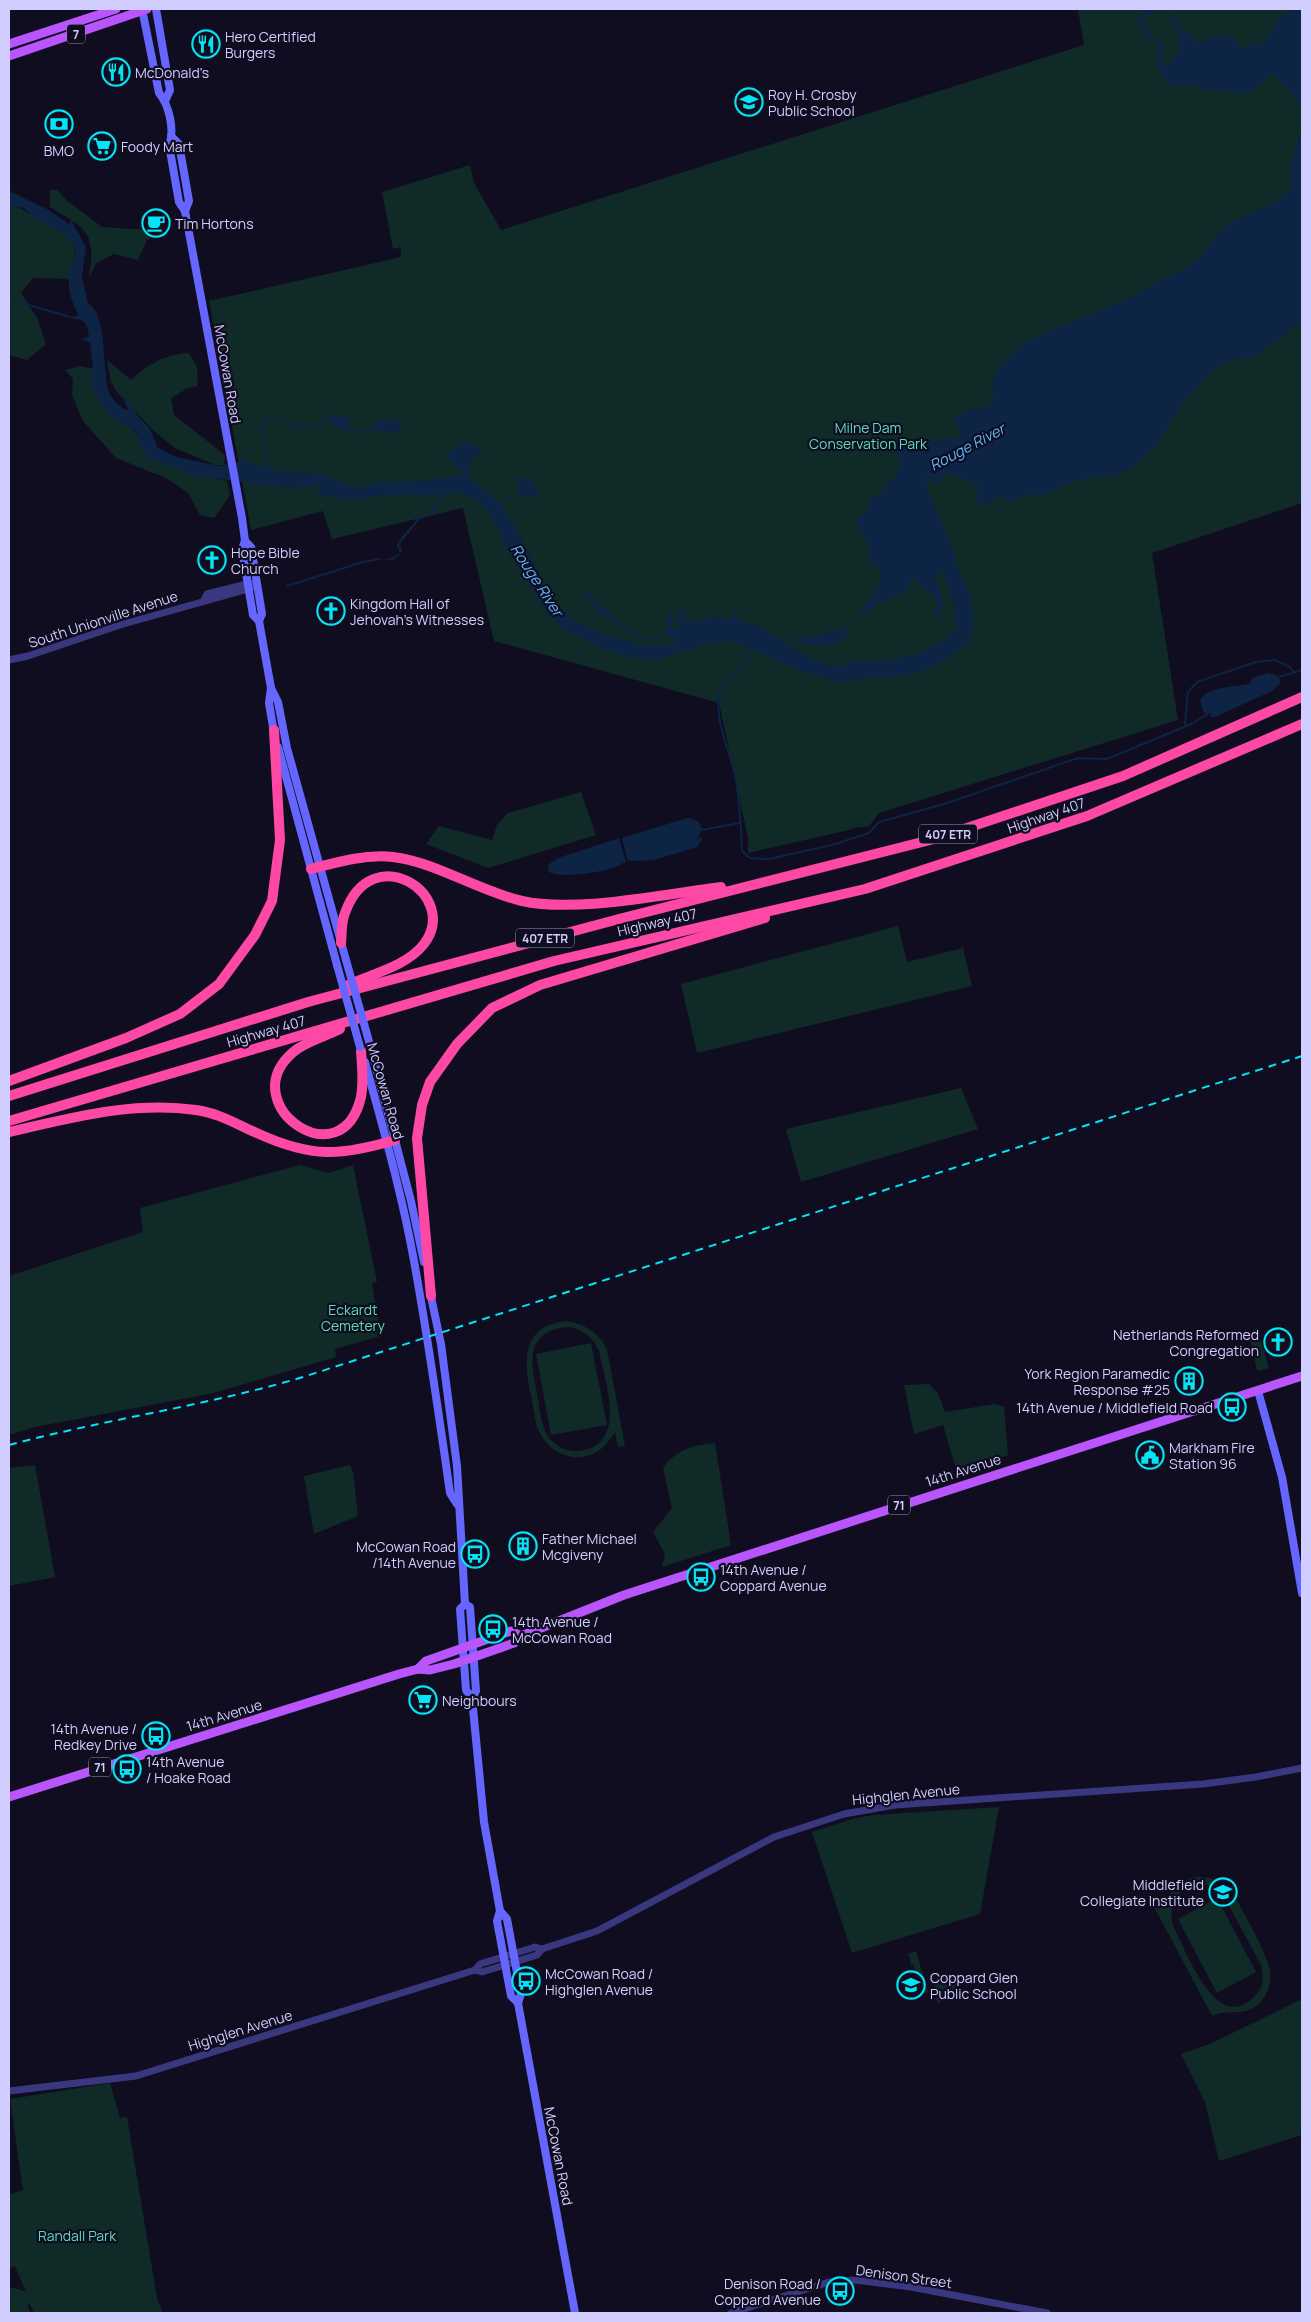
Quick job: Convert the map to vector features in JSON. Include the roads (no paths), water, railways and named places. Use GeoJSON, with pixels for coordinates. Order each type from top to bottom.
{"type":"FeatureCollection","features":[{"type":"Feature","properties":{"kind":"highway","name":"Highway 407"},"geometry":{"type":"LineString","coordinates":[[9,1096],[321,998],[934,839],[1123,776],[1302,697]]}},
{"type":"Feature","properties":{"kind":"highway","name":"Highway 407"},"geometry":{"type":"LineString","coordinates":[[9,1121],[554,961],[864,889],[1087,816],[1302,724]]}},
{"type":"Feature","properties":{"kind":"highway"},"geometry":{"type":"LineString","coordinates":[[9,1081],[126,1038],[172,1018],[219,984],[255,935],[272,901],[280,840],[274,730]]}},
{"type":"Feature","properties":{"kind":"highway"},"geometry":{"type":"LineString","coordinates":[[315,867],[361,857],[393,857],[433,868],[475,886],[522,901],[557,905],[612,901],[770,880]]}},
{"type":"Feature","properties":{"kind":"highway"},"geometry":{"type":"LineString","coordinates":[[321,998],[406,959],[423,945],[431,931],[432,914],[429,900],[405,879],[385,875],[368,881],[351,898],[344,915],[341,944]]}},
{"type":"Feature","properties":{"kind":"highway"},"geometry":{"type":"LineString","coordinates":[[431,1296],[417,1158],[417,1138],[422,1105],[430,1082],[457,1044],[492,1008],[540,985],[864,889]]}},
{"type":"Feature","properties":{"kind":"highway"},"geometry":{"type":"LineString","coordinates":[[364,1048],[362,1094],[348,1125],[332,1134],[310,1132],[292,1124],[277,1102],[276,1075],[288,1056],[302,1047],[374,1014]]}},
{"type":"Feature","properties":{"kind":"highway"},"geometry":{"type":"LineString","coordinates":[[9,1132],[123,1108],[152,1106],[198,1110],[232,1120],[259,1134],[307,1152],[334,1153],[391,1141]]}},
{"type":"Feature","properties":{"kind":"main road","name":"7"},"geometry":{"type":"LineString","coordinates":[[9,44],[116,9]]}},
{"type":"Feature","properties":{"kind":"main road","name":"7"},"geometry":{"type":"LineString","coordinates":[[9,56],[144,9]]}},
{"type":"Feature","properties":{"kind":"main road","name":"McCowan Road"},"geometry":{"type":"LineString","coordinates":[[144,9],[159,93],[165,101],[172,137],[169,145],[179,202],[185,211],[236,488],[245,541],[242,549],[253,615],[259,621]]}},
{"type":"Feature","properties":{"kind":"main road","name":"McCowan Road"},"geometry":{"type":"LineString","coordinates":[[156,9],[170,90],[165,101]]}},
{"type":"Feature","properties":{"kind":"main road","name":"McCowan Road"},"geometry":{"type":"LineString","coordinates":[[245,541],[251,547],[262,614],[259,621],[271,688],[278,702],[337,965],[391,1141],[412,1201],[441,1344],[459,1491],[458,1504],[465,1604]]}},
{"type":"Feature","properties":{"kind":"main road","name":"McCowan Road"},"geometry":{"type":"LineString","coordinates":[[271,688],[269,703],[274,730],[315,867],[346,960],[364,1048]]}},
{"type":"Feature","properties":{"kind":"main road","name":"McCowan Road"},"geometry":{"type":"LineString","coordinates":[[391,1141],[432,1356],[450,1493],[458,1504]]}},
{"type":"Feature","properties":{"kind":"main road","name":"14th Avenue"},"geometry":{"type":"LineString","coordinates":[[9,1797],[418,1669],[430,1670],[474,1657],[514,1643],[521,1636],[624,1595],[1302,1376]]}},
{"type":"Feature","properties":{"kind":"main road"},"geometry":{"type":"LineString","coordinates":[[1258,1391],[1282,1477],[1302,1593]]}},
{"type":"Feature","properties":{"kind":"main road","name":"McCowan Road"},"geometry":{"type":"LineString","coordinates":[[465,1604],[470,1607],[474,1644],[476,1690],[472,1698]]}},
{"type":"Feature","properties":{"kind":"main road","name":"McCowan Road"},"geometry":{"type":"LineString","coordinates":[[465,1604],[460,1608],[466,1690],[472,1698],[484,1822],[500,1911],[497,1921],[511,1996],[518,2003]]}},
{"type":"Feature","properties":{"kind":"main road","name":"14th Avenue"},"geometry":{"type":"LineString","coordinates":[[418,1669],[426,1661],[511,1631],[521,1636]]}},
{"type":"Feature","properties":{"kind":"main road","name":"McCowan Road"},"geometry":{"type":"LineString","coordinates":[[500,1911],[507,1919],[521,1994],[518,2003],[575,2313]]}},
{"type":"Feature","properties":{"kind":"street","name":"South Unionville Avenue"},"geometry":{"type":"LineString","coordinates":[[9,660],[28,656],[120,624],[204,600],[207,594],[257,584]]}},
{"type":"Feature","properties":{"kind":"street","name":"Highglen Avenue"},"geometry":{"type":"LineString","coordinates":[[9,2091],[136,2076],[475,1970],[480,1964],[504,1960],[535,1947],[542,1949],[597,1931],[774,1837],[844,1814],[895,1806],[1203,1784],[1256,1778],[1302,1768]]}},
{"type":"Feature","properties":{"kind":"street","name":"Denison Street"},"geometry":{"type":"LineString","coordinates":[[731,2313],[828,2282],[855,2280],[911,2287],[1047,2313]]}},
{"type":"Feature","properties":{"kind":"water"},"geometry":{"type":"Polygon","coordinates":[[[1150,9],[1153,9],[1152,14],[1141,20],[1147,27],[1149,37],[1163,42],[1163,65],[1167,67],[1181,47],[1177,43],[1177,30],[1167,11],[1182,30],[1198,42],[1225,35],[1235,38],[1241,48],[1244,49],[1250,45],[1264,42],[1278,21],[1287,12],[1302,9],[1302,110],[1294,96],[1272,72],[1254,90],[1239,94],[1226,90],[1205,90],[1192,85],[1167,84],[1157,68],[1159,43],[1145,38],[1143,27],[1138,25],[1139,14],[1144,15],[1150,9]]]}},
{"type":"Feature","properties":{"kind":"water","name":"Rouge River"},"geometry":{"type":"Polygon","coordinates":[[[1302,127],[1302,321],[1292,328],[1285,337],[1268,345],[1257,355],[1234,360],[1214,368],[1181,406],[1155,446],[1134,467],[1114,476],[1080,479],[1044,495],[1022,495],[1011,504],[1004,497],[998,497],[987,505],[975,500],[979,487],[977,485],[945,473],[938,483],[933,484],[927,477],[927,488],[969,593],[974,618],[973,629],[968,643],[939,664],[917,673],[838,682],[796,669],[733,641],[713,642],[658,659],[630,658],[603,649],[569,632],[553,621],[540,603],[533,599],[536,595],[503,543],[499,530],[489,513],[477,501],[462,494],[445,494],[442,500],[435,506],[432,515],[420,519],[399,545],[402,549],[401,553],[393,560],[380,559],[392,558],[400,553],[397,545],[399,541],[418,517],[430,514],[432,507],[440,500],[438,495],[381,495],[354,500],[314,494],[321,490],[320,485],[293,488],[197,476],[149,458],[141,447],[137,432],[111,416],[96,396],[91,378],[93,366],[90,343],[81,338],[89,337],[86,324],[70,318],[79,315],[69,288],[70,270],[75,254],[72,242],[60,231],[36,218],[24,208],[9,205],[9,191],[47,209],[69,224],[71,220],[86,247],[82,277],[88,303],[94,309],[102,330],[106,380],[110,395],[125,410],[128,409],[124,400],[127,399],[137,415],[150,429],[158,448],[176,457],[219,466],[244,460],[265,468],[268,464],[271,469],[278,472],[315,473],[335,479],[352,488],[367,487],[374,482],[418,481],[461,476],[462,470],[455,467],[446,455],[465,442],[473,447],[478,446],[481,451],[480,455],[472,457],[467,476],[488,492],[510,517],[544,583],[554,598],[565,612],[584,626],[632,642],[658,646],[677,640],[663,633],[669,628],[666,618],[673,611],[674,613],[671,618],[673,629],[677,628],[679,625],[675,623],[682,606],[685,610],[685,619],[692,622],[705,618],[710,619],[716,614],[719,618],[730,620],[732,619],[733,610],[737,620],[757,625],[814,660],[828,665],[847,666],[856,660],[866,662],[895,659],[926,650],[940,643],[957,627],[952,598],[941,570],[935,579],[939,585],[943,605],[940,618],[934,612],[936,604],[934,597],[914,579],[910,581],[908,592],[891,596],[887,604],[883,601],[874,603],[874,607],[859,618],[862,610],[876,592],[881,580],[875,563],[868,562],[870,557],[869,547],[859,525],[856,528],[858,516],[864,514],[870,505],[868,500],[881,494],[887,488],[886,485],[893,479],[899,464],[898,454],[894,452],[892,454],[890,448],[884,449],[880,447],[894,438],[900,437],[918,445],[960,436],[961,433],[954,420],[972,409],[985,408],[992,401],[994,398],[991,385],[993,379],[1003,364],[1024,344],[1037,336],[1122,302],[1189,266],[1199,258],[1217,234],[1231,222],[1277,201],[1291,187],[1290,170],[1302,127]]]}},
{"type":"Feature","properties":{"kind":"water"},"geometry":{"type":"Polygon","coordinates":[[[336,414],[337,417],[350,417],[346,432],[333,426],[331,422],[325,419],[336,414]]]}},
{"type":"Feature","properties":{"kind":"water"},"geometry":{"type":"Polygon","coordinates":[[[396,417],[403,432],[390,433],[375,430],[375,422],[388,421],[396,417]]]}},
{"type":"Feature","properties":{"kind":"water"},"geometry":{"type":"Polygon","coordinates":[[[519,478],[531,478],[537,491],[536,497],[518,496],[520,490],[517,485],[519,478]]]}},
{"type":"Feature","properties":{"kind":"water"},"geometry":{"type":"Polygon","coordinates":[[[586,593],[589,593],[612,617],[609,618],[595,610],[592,602],[585,599],[586,593]]]}},
{"type":"Feature","properties":{"kind":"water"},"geometry":{"type":"Polygon","coordinates":[[[849,627],[845,639],[832,645],[811,645],[791,639],[819,635],[849,627]]]}},
{"type":"Feature","properties":{"kind":"water"},"geometry":{"type":"Polygon","coordinates":[[[1267,673],[1276,675],[1280,680],[1279,685],[1272,691],[1215,717],[1211,717],[1211,712],[1206,714],[1203,711],[1200,700],[1209,692],[1249,684],[1253,678],[1267,673]]]}},
{"type":"Feature","properties":{"kind":"water"},"geometry":{"type":"Polygon","coordinates":[[[687,818],[697,821],[701,827],[702,830],[696,839],[701,837],[702,840],[697,847],[654,860],[628,861],[622,838],[687,818]]]}},
{"type":"Feature","properties":{"kind":"water"},"geometry":{"type":"Polygon","coordinates":[[[619,838],[626,862],[616,867],[591,873],[570,875],[553,874],[548,871],[549,864],[558,858],[619,838]]]}},
{"type":"Feature","properties":{"kind":"waterway"},"geometry":{"type":"LineString","coordinates":[[15,301],[70,317]]}},
{"type":"Feature","properties":{"kind":"waterway"},"geometry":{"type":"LineString","coordinates":[[268,464],[262,431],[265,421],[273,418],[280,419],[298,428],[305,428],[314,426],[325,419]]}},
{"type":"Feature","properties":{"kind":"waterway"},"geometry":{"type":"LineString","coordinates":[[348,430],[351,432],[375,430]]}},
{"type":"Feature","properties":{"kind":"waterway"},"geometry":{"type":"LineString","coordinates":[[499,503],[518,495]]}},
{"type":"Feature","properties":{"kind":"waterway"},"geometry":{"type":"LineString","coordinates":[[287,586],[363,562],[380,559]]}},
{"type":"Feature","properties":{"kind":"waterway"},"geometry":{"type":"LineString","coordinates":[[612,617],[634,634],[648,638],[661,638],[664,634]]}},
{"type":"Feature","properties":{"kind":"waterway"},"geometry":{"type":"LineString","coordinates":[[750,648],[748,657],[740,670],[721,690],[718,708],[719,719],[736,781],[742,851],[750,858],[769,859],[832,845],[869,833],[879,822],[944,804],[1078,758],[1107,759],[1191,724],[1211,712]]}},
{"type":"Feature","properties":{"kind":"waterway"},"geometry":{"type":"LineString","coordinates":[[1185,725],[1188,692],[1197,682],[1256,662],[1275,660],[1290,667],[1294,673]]}},
{"type":"Feature","properties":{"kind":"waterway"},"geometry":{"type":"LineString","coordinates":[[1279,677],[1302,670]]}},
{"type":"Feature","properties":{"kind":"waterway"},"geometry":{"type":"LineString","coordinates":[[701,830],[740,823]]}},
{"type":"Feature","properties":{"kind":"railway"},"geometry":{"type":"LineString","coordinates":[[9,1445],[82,1427],[230,1396],[303,1377],[1302,1056]]}},
{"type":"Feature","properties":{"kind":"place","name":"Hero Certified Burgers"},"geometry":{"type":"Point","coordinates":[206,44]}},
{"type":"Feature","properties":{"kind":"place","name":"McDonald's"},"geometry":{"type":"Point","coordinates":[116,72]}},
{"type":"Feature","properties":{"kind":"place","name":"Roy H. Crosby Public School"},"geometry":{"type":"Point","coordinates":[749,102]}},
{"type":"Feature","properties":{"kind":"place","name":"BMO"},"geometry":{"type":"Point","coordinates":[59,124]}},
{"type":"Feature","properties":{"kind":"place","name":"Foody Mart"},"geometry":{"type":"Point","coordinates":[102,146]}},
{"type":"Feature","properties":{"kind":"place","name":"Tim Hortons"},"geometry":{"type":"Point","coordinates":[156,223]}},
{"type":"Feature","properties":{"kind":"place","name":"Hope Bible Church"},"geometry":{"type":"Point","coordinates":[212,560]}},
{"type":"Feature","properties":{"kind":"place","name":"Kingdom Hall of Jehovah's Witnesses"},"geometry":{"type":"Point","coordinates":[331,611]}},
{"type":"Feature","properties":{"kind":"place","name":"Netherlands Reformed Congregation"},"geometry":{"type":"Point","coordinates":[1278,1342]}},
{"type":"Feature","properties":{"kind":"place","name":"York Region Paramedic Response #25"},"geometry":{"type":"Point","coordinates":[1189,1381]}},
{"type":"Feature","properties":{"kind":"place","name":"14th Avenue / Middlefield Road"},"geometry":{"type":"Point","coordinates":[1232,1407]}},
{"type":"Feature","properties":{"kind":"place","name":"Markham Fire Station 96"},"geometry":{"type":"Point","coordinates":[1150,1455]}},
{"type":"Feature","properties":{"kind":"place","name":"Father Michael Mcgiveny"},"geometry":{"type":"Point","coordinates":[523,1546]}},
{"type":"Feature","properties":{"kind":"place","name":"McCowan Road /14th Avenue"},"geometry":{"type":"Point","coordinates":[475,1554]}},
{"type":"Feature","properties":{"kind":"place","name":"14th Avenue / Coppard Avenue"},"geometry":{"type":"Point","coordinates":[701,1577]}},
{"type":"Feature","properties":{"kind":"place","name":"14th Avenue / McCowan Road"},"geometry":{"type":"Point","coordinates":[493,1629]}},
{"type":"Feature","properties":{"kind":"place","name":"Neighbours"},"geometry":{"type":"Point","coordinates":[423,1700]}},
{"type":"Feature","properties":{"kind":"place","name":"14th Avenue / Redkey Drive"},"geometry":{"type":"Point","coordinates":[156,1736]}},
{"type":"Feature","properties":{"kind":"place","name":"14th Avenue / Hoake Road"},"geometry":{"type":"Point","coordinates":[127,1769]}},
{"type":"Feature","properties":{"kind":"place","name":"Middlefield Collegiate Institute"},"geometry":{"type":"Point","coordinates":[1223,1892]}},
{"type":"Feature","properties":{"kind":"place","name":"McCowan Road / Highglen Avenue"},"geometry":{"type":"Point","coordinates":[526,1981]}},
{"type":"Feature","properties":{"kind":"place","name":"Coppard Glen Public School"},"geometry":{"type":"Point","coordinates":[911,1985]}},
{"type":"Feature","properties":{"kind":"place","name":"Denison Road / Coppard Avenue"},"geometry":{"type":"Point","coordinates":[840,2291]}},
{"type":"Feature","properties":{"kind":"park label","name":"Milne Dam Conservation Park"},"geometry":{"type":"Point","coordinates":[868,436]}},
{"type":"Feature","properties":{"kind":"park label","name":"Eckardt Cemetery"},"geometry":{"type":"Point","coordinates":[353,1318]}},
{"type":"Feature","properties":{"kind":"park label","name":"Randall Park"},"geometry":{"type":"Point","coordinates":[77,2235]}}]}
